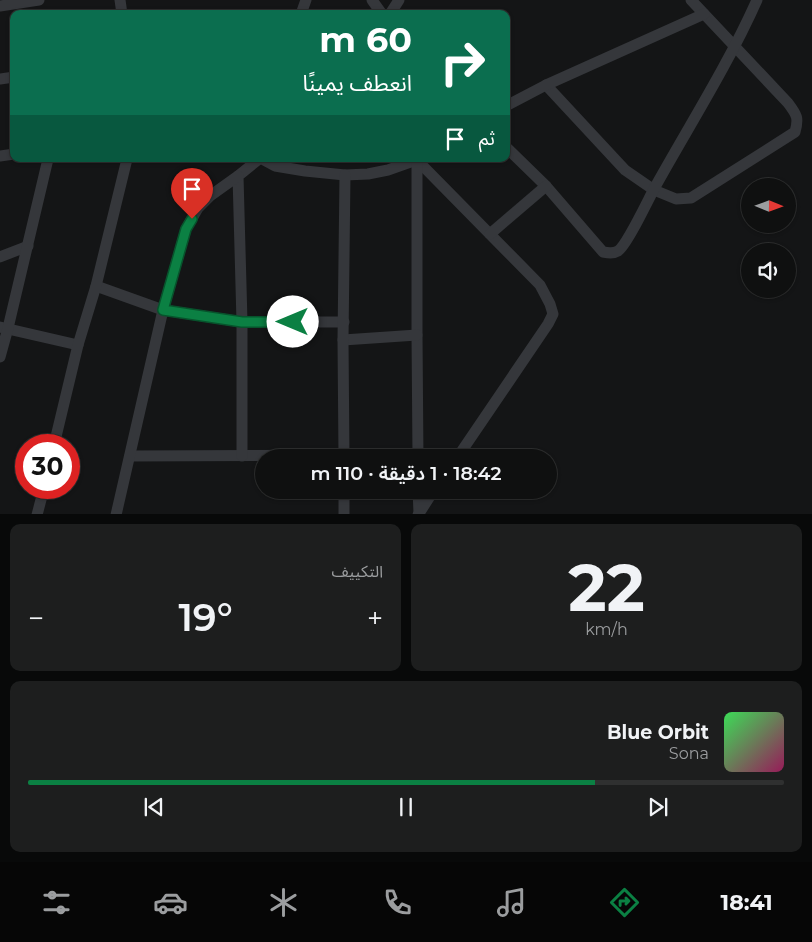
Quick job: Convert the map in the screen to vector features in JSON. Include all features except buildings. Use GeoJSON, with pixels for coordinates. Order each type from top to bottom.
{"type":"FeatureCollection","features":[{"type":"Feature","properties":{"kind":"street"},"geometry":{"type":"LineString","coordinates":[[0,6],[39,0]]}},
{"type":"Feature","properties":{"kind":"street"},"geometry":{"type":"LineString","coordinates":[[546,85],[625,170],[654,190],[676,199],[691,198],[794,132],[798,121],[796,113],[788,103],[691,0]]}},
{"type":"Feature","properties":{"kind":"street"},"geometry":{"type":"LineString","coordinates":[[510,151],[546,186],[603,252],[610,254],[618,251],[624,244],[735,47],[757,0]]}},
{"type":"Feature","properties":{"kind":"street"},"geometry":{"type":"LineString","coordinates":[[510,104],[546,85],[704,14]]}},
{"type":"Feature","properties":{"kind":"street"},"geometry":{"type":"LineString","coordinates":[[0,357],[4,328],[28,246],[47,162]]}},
{"type":"Feature","properties":{"kind":"street"},"geometry":{"type":"LineString","coordinates":[[57,434],[126,162]]}},
{"type":"Feature","properties":{"kind":"street"},"geometry":{"type":"LineString","coordinates":[[116,514],[163,310],[186,229],[198,208],[210,196],[256,162]]}},
{"type":"Feature","properties":{"kind":"street"},"geometry":{"type":"LineString","coordinates":[[266,162],[275,166],[288,163],[345,174],[368,174],[388,170],[410,162]]}},
{"type":"Feature","properties":{"kind":"street"},"geometry":{"type":"LineString","coordinates":[[418,162],[418,449]]}},
{"type":"Feature","properties":{"kind":"street"},"geometry":{"type":"LineString","coordinates":[[421,162],[540,285],[553,314],[463,449]]}},
{"type":"Feature","properties":{"kind":"street"},"geometry":{"type":"LineString","coordinates":[[344,449],[345,174]]}},
{"type":"Feature","properties":{"kind":"street"},"geometry":{"type":"LineString","coordinates":[[238,176],[242,322],[242,456]]}},
{"type":"Feature","properties":{"kind":"street"},"geometry":{"type":"LineString","coordinates":[[490,234],[546,186]]}},
{"type":"Feature","properties":{"kind":"street"},"geometry":{"type":"LineString","coordinates":[[0,257],[28,246]]}},
{"type":"Feature","properties":{"kind":"street"},"geometry":{"type":"LineString","coordinates":[[96,286],[163,310],[242,322],[344,322]]}},
{"type":"Feature","properties":{"kind":"street"},"geometry":{"type":"LineString","coordinates":[[4,328],[78,345]]}},
{"type":"Feature","properties":{"kind":"street"},"geometry":{"type":"LineString","coordinates":[[343,340],[417,335]]}},
{"type":"Feature","properties":{"kind":"street"},"geometry":{"type":"LineString","coordinates":[[130,456],[255,456]]}},
{"type":"Feature","properties":{"kind":"street"},"geometry":{"type":"LineString","coordinates":[[37,514],[41,499]]}},
{"type":"Feature","properties":{"kind":"street"},"geometry":{"type":"LineString","coordinates":[[344,499],[344,514]]}},
{"type":"Feature","properties":{"kind":"street"},"geometry":{"type":"LineString","coordinates":[[418,499],[418,514]]}},
{"type":"Feature","properties":{"kind":"street"},"geometry":{"type":"LineString","coordinates":[[418,514],[428,499]]}},
{"type":"Feature","properties":{"kind":"route"},"geometry":{"type":"LineString","coordinates":[[192,219],[186,229],[163,310],[242,322],[293,322]]}}]}
